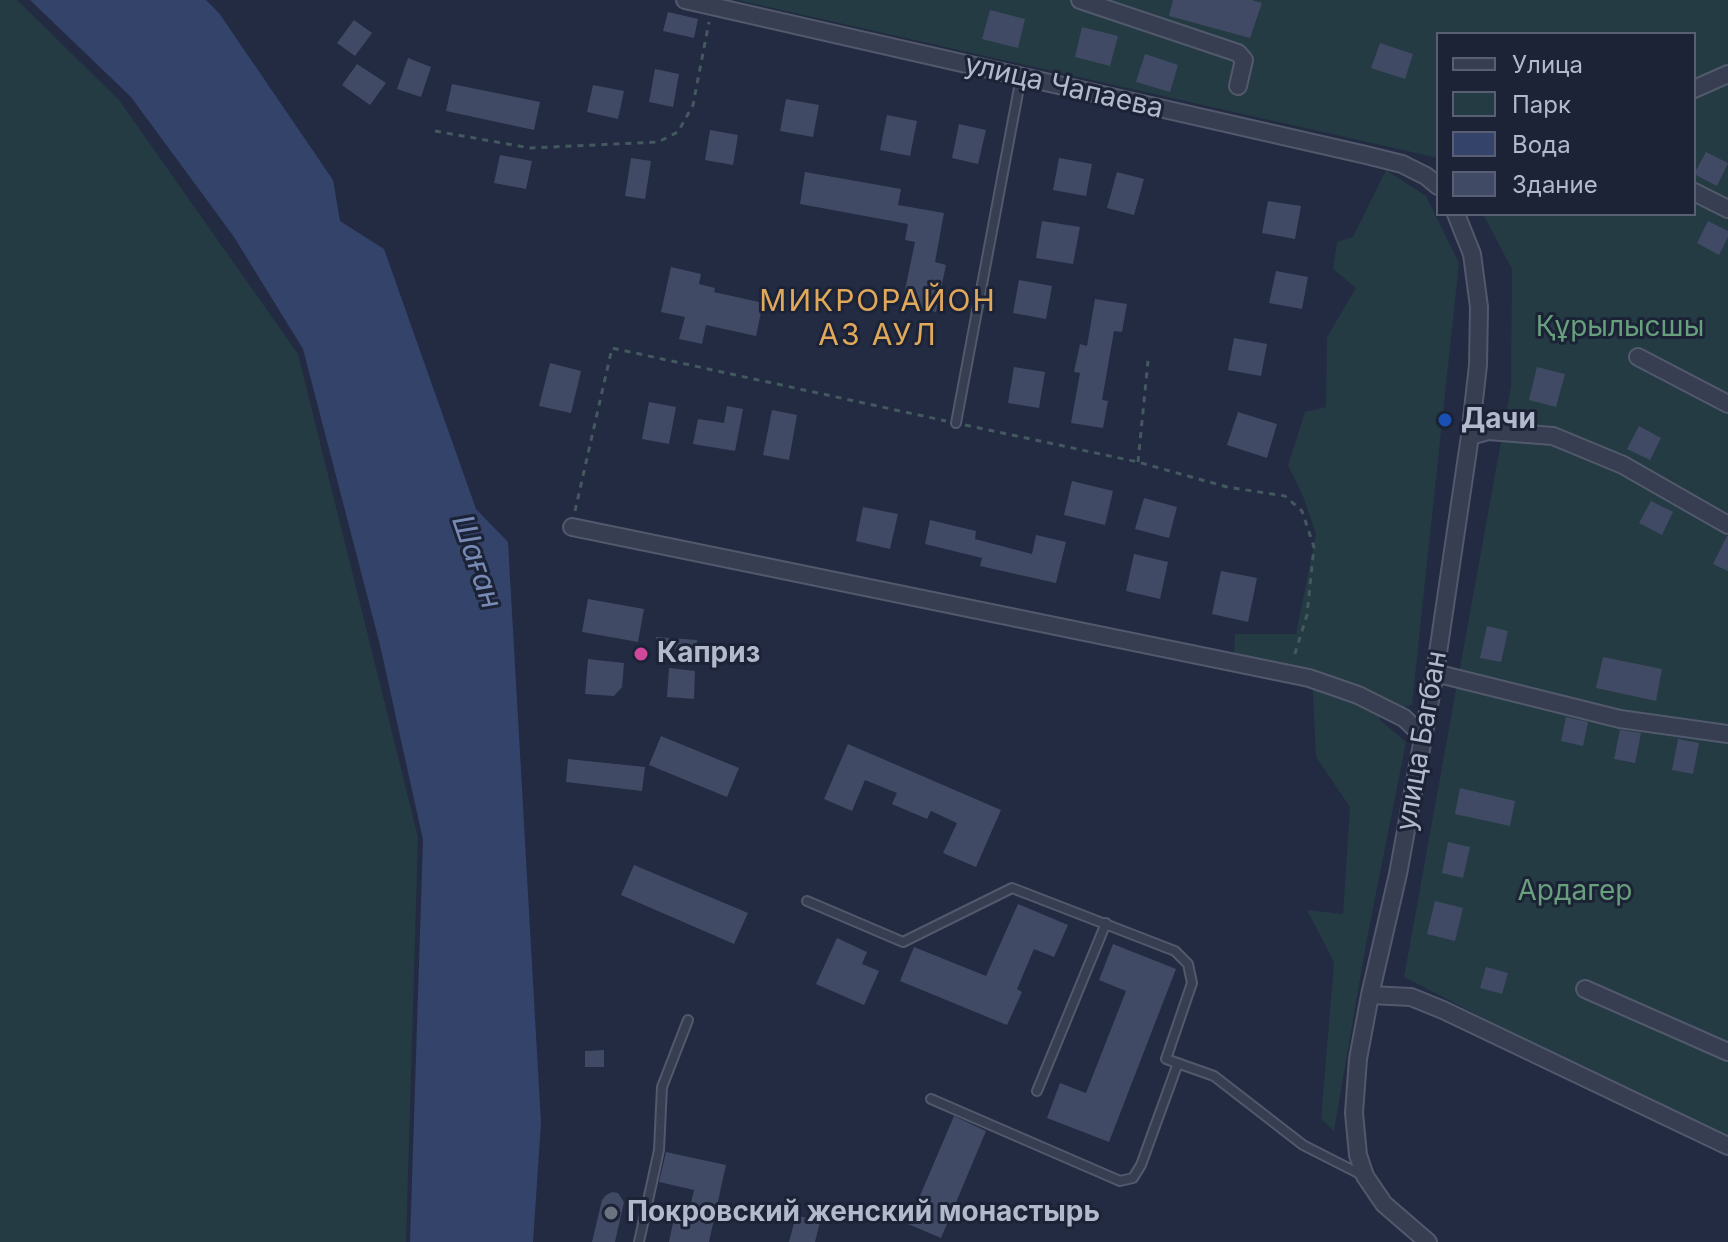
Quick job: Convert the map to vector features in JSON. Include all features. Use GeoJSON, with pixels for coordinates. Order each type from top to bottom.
{"type":"FeatureCollection","features":[{"type":"Feature","properties":{"kind":"street","name":"улица Чапаева"},"geometry":{"type":"LineString","coordinates":[[685,0],[1402,164],[1436,184]]}},
{"type":"Feature","properties":{"kind":"street"},"geometry":{"type":"LineString","coordinates":[[1080,0],[1238,53],[1244,60],[1238,86]]}},
{"type":"Feature","properties":{"kind":"street"},"geometry":{"type":"LineString","coordinates":[[1696,88],[1728,74]]}},
{"type":"Feature","properties":{"kind":"street"},"geometry":{"type":"LineString","coordinates":[[1696,193],[1728,209]]}},
{"type":"Feature","properties":{"kind":"street","name":"улица Багбан"},"geometry":{"type":"LineString","coordinates":[[1428,1242],[1384,1204],[1365,1176],[1358,1155],[1354,1113],[1358,1059],[1398,874],[1435,673],[1470,436],[1478,365],[1479,307],[1472,254],[1457,216]]}},
{"type":"Feature","properties":{"kind":"street"},"geometry":{"type":"LineString","coordinates":[[1638,357],[1728,404]]}},
{"type":"Feature","properties":{"kind":"street"},"geometry":{"type":"LineString","coordinates":[[1470,436],[1488,431],[1553,436],[1623,465],[1728,525]]}},
{"type":"Feature","properties":{"kind":"street"},"geometry":{"type":"LineString","coordinates":[[572,527],[1289,674],[1358,695],[1404,718],[1423,736]]}},
{"type":"Feature","properties":{"kind":"street"},"geometry":{"type":"LineString","coordinates":[[1435,673],[1620,719],[1728,734]]}},
{"type":"Feature","properties":{"kind":"street"},"geometry":{"type":"LineString","coordinates":[[1585,989],[1728,1052]]}},
{"type":"Feature","properties":{"kind":"street"},"geometry":{"type":"LineString","coordinates":[[1370,995],[1411,997],[1443,1010],[1728,1146]]}},
{"type":"Feature","properties":{"kind":"lane"},"geometry":{"type":"LineString","coordinates":[[956,423],[1021,77]]}},
{"type":"Feature","properties":{"kind":"lane"},"geometry":{"type":"LineString","coordinates":[[807,901],[903,942],[1012,888],[1175,951],[1188,964],[1192,983],[1166,1059],[1214,1076],[1303,1145],[1365,1176]]}},
{"type":"Feature","properties":{"kind":"lane"},"geometry":{"type":"LineString","coordinates":[[1037,1091],[1106,923]]}},
{"type":"Feature","properties":{"kind":"lane"},"geometry":{"type":"LineString","coordinates":[[639,1242],[659,1150],[662,1087],[688,1020]]}},
{"type":"Feature","properties":{"kind":"lane"},"geometry":{"type":"LineString","coordinates":[[931,1099],[1120,1181],[1133,1178],[1141,1165],[1178,1063]]}},
{"type":"Feature","properties":{"kind":"path"},"geometry":{"type":"LineString","coordinates":[[435,131],[530,148],[658,142],[678,132],[693,105],[711,6]]}},
{"type":"Feature","properties":{"kind":"path"},"geometry":{"type":"LineString","coordinates":[[572,527],[612,348],[1138,462],[1227,487],[1285,496],[1302,511],[1314,547],[1307,615],[1289,674]]}},
{"type":"Feature","properties":{"kind":"path"},"geometry":{"type":"LineString","coordinates":[[1138,462],[1148,361]]}},
{"type":"Feature","properties":{"kind":"green space"},"geometry":{"type":"Polygon","coordinates":[[[0,0],[17,0],[119,100],[298,354],[418,837],[406,1242],[0,1242],[0,0]]]}},
{"type":"Feature","properties":{"kind":"green space"},"geometry":{"type":"Polygon","coordinates":[[[737,0],[1728,0],[1728,1144],[1404,977],[1511,386],[1512,269],[1484,216],[1696,216],[1696,32],[1436,32],[1436,158],[737,0]]]}},
{"type":"Feature","properties":{"kind":"green space"},"geometry":{"type":"Polygon","coordinates":[[[1386,170],[1426,196],[1459,263],[1412,704],[1379,719],[1406,742],[1366,944],[1334,1131],[1321,1119],[1334,962],[1307,910],[1343,914],[1350,807],[1316,757],[1312,671],[1234,658],[1235,634],[1296,634],[1316,534],[1288,465],[1305,412],[1326,407],[1327,337],[1356,288],[1333,269],[1337,242],[1353,237],[1386,170]]]}},
{"type":"Feature","properties":{"kind":"water","name":"Шаған"},"geometry":{"type":"Polygon","coordinates":[[[30,0],[206,0],[219,13],[333,180],[340,221],[384,249],[476,509],[508,542],[541,1123],[533,1242],[410,1242],[423,840],[380,645],[303,349],[234,237],[131,97],[30,0]]]}},
{"type":"Feature","properties":{"kind":"building"},"geometry":{"type":"Polygon","coordinates":[[[1173,0],[1252,0],[1262,3],[1250,38],[1169,16],[1173,0]]]}},
{"type":"Feature","properties":{"kind":"building"},"geometry":{"type":"Polygon","coordinates":[[[990,10],[1025,19],[1018,48],[982,39],[990,10]]]}},
{"type":"Feature","properties":{"kind":"building"},"geometry":{"type":"Polygon","coordinates":[[[668,12],[698,19],[694,38],[663,31],[668,12]]]}},
{"type":"Feature","properties":{"kind":"building"},"geometry":{"type":"Polygon","coordinates":[[[354,20],[372,33],[355,56],[337,43],[354,20]]]}},
{"type":"Feature","properties":{"kind":"building"},"geometry":{"type":"Polygon","coordinates":[[[1082,27],[1118,36],[1110,66],[1075,57],[1082,27]]]}},
{"type":"Feature","properties":{"kind":"building"},"geometry":{"type":"Polygon","coordinates":[[[1380,43],[1413,54],[1405,79],[1371,68],[1380,43]]]}},
{"type":"Feature","properties":{"kind":"building"},"geometry":{"type":"Polygon","coordinates":[[[1145,54],[1178,65],[1170,92],[1136,82],[1145,54]]]}},
{"type":"Feature","properties":{"kind":"building"},"geometry":{"type":"Polygon","coordinates":[[[408,58],[431,67],[421,97],[397,89],[408,58]]]}},
{"type":"Feature","properties":{"kind":"building"},"geometry":{"type":"Polygon","coordinates":[[[357,64],[386,83],[370,105],[342,85],[357,64]]]}},
{"type":"Feature","properties":{"kind":"building"},"geometry":{"type":"Polygon","coordinates":[[[655,69],[679,74],[673,107],[649,102],[655,69]]]}},
{"type":"Feature","properties":{"kind":"building"},"geometry":{"type":"Polygon","coordinates":[[[452,84],[540,102],[534,130],[446,111],[452,84]]]}},
{"type":"Feature","properties":{"kind":"building"},"geometry":{"type":"Polygon","coordinates":[[[593,85],[624,91],[618,119],[587,112],[593,85]]]}},
{"type":"Feature","properties":{"kind":"building"},"geometry":{"type":"Polygon","coordinates":[[[786,99],[819,105],[813,137],[780,131],[786,99]]]}},
{"type":"Feature","properties":{"kind":"building"},"geometry":{"type":"Polygon","coordinates":[[[887,115],[917,121],[910,156],[880,150],[887,115]]]}},
{"type":"Feature","properties":{"kind":"building"},"geometry":{"type":"Polygon","coordinates":[[[959,124],[986,130],[978,164],[952,158],[959,124]]]}},
{"type":"Feature","properties":{"kind":"building"},"geometry":{"type":"Polygon","coordinates":[[[710,130],[738,135],[733,165],[705,160],[710,130]]]}},
{"type":"Feature","properties":{"kind":"building"},"geometry":{"type":"Polygon","coordinates":[[[1706,152],[1728,163],[1717,186],[1696,175],[1706,152]]]}},
{"type":"Feature","properties":{"kind":"building"},"geometry":{"type":"Polygon","coordinates":[[[500,155],[532,161],[526,189],[494,183],[500,155]]]}},
{"type":"Feature","properties":{"kind":"building"},"geometry":{"type":"Polygon","coordinates":[[[631,158],[651,161],[645,199],[625,196],[631,158]]]}},
{"type":"Feature","properties":{"kind":"building"},"geometry":{"type":"Polygon","coordinates":[[[1059,158],[1092,164],[1086,196],[1053,190],[1059,158]]]}},
{"type":"Feature","properties":{"kind":"building"},"geometry":{"type":"Polygon","coordinates":[[[805,172],[901,189],[898,205],[944,213],[935,262],[946,265],[936,312],[902,304],[915,242],[905,240],[908,224],[800,204],[805,172]]]}},
{"type":"Feature","properties":{"kind":"building"},"geometry":{"type":"Polygon","coordinates":[[[1117,172],[1144,179],[1134,215],[1107,208],[1117,172]]]}},
{"type":"Feature","properties":{"kind":"building"},"geometry":{"type":"Polygon","coordinates":[[[1268,201],[1301,206],[1295,239],[1262,233],[1268,201]]]}},
{"type":"Feature","properties":{"kind":"building"},"geometry":{"type":"Polygon","coordinates":[[[1042,221],[1080,227],[1073,264],[1036,258],[1042,221]]]}},
{"type":"Feature","properties":{"kind":"building"},"geometry":{"type":"Polygon","coordinates":[[[1708,221],[1728,231],[1719,255],[1697,243],[1708,221]]]}},
{"type":"Feature","properties":{"kind":"building"},"geometry":{"type":"Polygon","coordinates":[[[671,267],[701,274],[699,284],[715,288],[714,292],[763,303],[756,336],[706,325],[702,344],[679,339],[685,317],[661,312],[671,267]]]}},
{"type":"Feature","properties":{"kind":"building"},"geometry":{"type":"Polygon","coordinates":[[[1276,271],[1308,277],[1302,309],[1269,303],[1276,271]]]}},
{"type":"Feature","properties":{"kind":"building"},"geometry":{"type":"Polygon","coordinates":[[[1019,280],[1052,286],[1046,319],[1013,313],[1019,280]]]}},
{"type":"Feature","properties":{"kind":"building"},"geometry":{"type":"Polygon","coordinates":[[[1095,299],[1127,304],[1122,332],[1114,331],[1102,400],[1108,401],[1103,428],[1071,423],[1080,373],[1074,372],[1080,344],[1087,346],[1095,299]]]}},
{"type":"Feature","properties":{"kind":"building"},"geometry":{"type":"Polygon","coordinates":[[[1234,338],[1267,344],[1261,376],[1228,370],[1234,338]]]}},
{"type":"Feature","properties":{"kind":"building"},"geometry":{"type":"Polygon","coordinates":[[[550,363],[581,371],[571,413],[539,406],[550,363]]]}},
{"type":"Feature","properties":{"kind":"building"},"geometry":{"type":"Polygon","coordinates":[[[1014,367],[1045,372],[1039,408],[1008,403],[1014,367]]]}},
{"type":"Feature","properties":{"kind":"building"},"geometry":{"type":"Polygon","coordinates":[[[1537,367],[1565,374],[1556,407],[1529,400],[1537,367]]]}},
{"type":"Feature","properties":{"kind":"building"},"geometry":{"type":"Polygon","coordinates":[[[649,402],[676,407],[669,444],[642,439],[649,402]]]}},
{"type":"Feature","properties":{"kind":"building"},"geometry":{"type":"Polygon","coordinates":[[[727,406],[743,409],[735,451],[693,444],[698,419],[724,423],[727,406]]]}},
{"type":"Feature","properties":{"kind":"building"},"geometry":{"type":"Polygon","coordinates":[[[772,410],[797,415],[789,460],[763,455],[772,410]]]}},
{"type":"Feature","properties":{"kind":"building"},"geometry":{"type":"Polygon","coordinates":[[[1238,412],[1277,424],[1267,458],[1227,445],[1238,412]]]}},
{"type":"Feature","properties":{"kind":"building"},"geometry":{"type":"Polygon","coordinates":[[[1639,426],[1661,438],[1650,460],[1627,449],[1639,426]]]}},
{"type":"Feature","properties":{"kind":"building"},"geometry":{"type":"Polygon","coordinates":[[[1072,481],[1113,491],[1105,525],[1064,515],[1072,481]]]}},
{"type":"Feature","properties":{"kind":"building"},"geometry":{"type":"Polygon","coordinates":[[[1144,498],[1177,507],[1169,538],[1135,529],[1144,498]]]}},
{"type":"Feature","properties":{"kind":"building"},"geometry":{"type":"Polygon","coordinates":[[[1651,501],[1673,512],[1662,535],[1639,523],[1651,501]]]}},
{"type":"Feature","properties":{"kind":"building"},"geometry":{"type":"Polygon","coordinates":[[[863,507],[898,514],[890,549],[856,541],[863,507]]]}},
{"type":"Feature","properties":{"kind":"building"},"geometry":{"type":"Polygon","coordinates":[[[930,520],[976,531],[975,539],[1032,554],[1036,535],[1066,542],[1056,583],[980,566],[982,558],[925,544],[930,520]]]}},
{"type":"Feature","properties":{"kind":"building"},"geometry":{"type":"Polygon","coordinates":[[[1728,536],[1728,571],[1713,564],[1728,536]]]}},
{"type":"Feature","properties":{"kind":"building"},"geometry":{"type":"Polygon","coordinates":[[[1134,554],[1168,562],[1160,599],[1126,591],[1134,554]]]}},
{"type":"Feature","properties":{"kind":"building"},"geometry":{"type":"Polygon","coordinates":[[[1221,571],[1257,578],[1248,622],[1212,614],[1221,571]]]}},
{"type":"Feature","properties":{"kind":"building"},"geometry":{"type":"Polygon","coordinates":[[[588,599],[644,609],[638,642],[582,632],[588,599]]]}},
{"type":"Feature","properties":{"kind":"building"},"geometry":{"type":"Polygon","coordinates":[[[1487,626],[1508,631],[1501,662],[1480,658],[1487,626]]]}},
{"type":"Feature","properties":{"kind":"building"},"geometry":{"type":"Polygon","coordinates":[[[656,637],[697,640],[696,653],[656,645],[656,637]]]}},
{"type":"Feature","properties":{"kind":"building"},"geometry":{"type":"Polygon","coordinates":[[[1603,657],[1662,669],[1656,701],[1596,688],[1603,657]]]}},
{"type":"Feature","properties":{"kind":"building"},"geometry":{"type":"Polygon","coordinates":[[[588,659],[624,663],[622,687],[614,696],[585,694],[588,659]]]}},
{"type":"Feature","properties":{"kind":"building"},"geometry":{"type":"Polygon","coordinates":[[[669,668],[695,671],[694,699],[667,697],[669,668]]]}},
{"type":"Feature","properties":{"kind":"building"},"geometry":{"type":"Polygon","coordinates":[[[1566,717],[1588,722],[1583,746],[1561,741],[1566,717]]]}},
{"type":"Feature","properties":{"kind":"building"},"geometry":{"type":"Polygon","coordinates":[[[1620,730],[1641,733],[1635,763],[1614,759],[1620,730]]]}},
{"type":"Feature","properties":{"kind":"building"},"geometry":{"type":"Polygon","coordinates":[[[661,736],[739,768],[727,797],[649,765],[661,736]]]}},
{"type":"Feature","properties":{"kind":"building"},"geometry":{"type":"Polygon","coordinates":[[[1678,739],[1699,743],[1693,774],[1672,770],[1678,739]]]}},
{"type":"Feature","properties":{"kind":"building"},"geometry":{"type":"Polygon","coordinates":[[[848,744],[1001,810],[976,867],[943,853],[957,823],[931,811],[927,819],[892,804],[897,793],[865,780],[852,811],[824,799],[848,744]]]}},
{"type":"Feature","properties":{"kind":"building"},"geometry":{"type":"Polygon","coordinates":[[[568,759],[645,767],[642,791],[566,782],[568,759]]]}},
{"type":"Feature","properties":{"kind":"building"},"geometry":{"type":"Polygon","coordinates":[[[1460,788],[1515,801],[1510,826],[1455,814],[1460,788]]]}},
{"type":"Feature","properties":{"kind":"building"},"geometry":{"type":"Polygon","coordinates":[[[1448,842],[1470,847],[1463,878],[1442,873],[1448,842]]]}},
{"type":"Feature","properties":{"kind":"building"},"geometry":{"type":"Polygon","coordinates":[[[634,865],[748,913],[734,944],[621,895],[634,865]]]}},
{"type":"Feature","properties":{"kind":"building"},"geometry":{"type":"Polygon","coordinates":[[[1435,901],[1463,908],[1455,941],[1427,934],[1435,901]]]}},
{"type":"Feature","properties":{"kind":"building"},"geometry":{"type":"Polygon","coordinates":[[[1018,904],[1068,925],[1054,957],[1034,949],[1017,989],[1022,992],[1007,1025],[900,981],[914,947],[986,976],[1018,904]]]}},
{"type":"Feature","properties":{"kind":"building"},"geometry":{"type":"Polygon","coordinates":[[[837,938],[867,952],[862,964],[879,971],[864,1005],[816,984],[837,938]]]}},
{"type":"Feature","properties":{"kind":"building"},"geometry":{"type":"Polygon","coordinates":[[[1113,944],[1176,969],[1109,1142],[1047,1118],[1060,1083],[1086,1093],[1126,991],[1099,980],[1113,944]]]}},
{"type":"Feature","properties":{"kind":"building"},"geometry":{"type":"Polygon","coordinates":[[[1486,967],[1508,973],[1502,994],[1480,988],[1486,967]]]}},
{"type":"Feature","properties":{"kind":"building"},"geometry":{"type":"Polygon","coordinates":[[[604,1050],[604,1067],[585,1067],[585,1051],[604,1050]]]}},
{"type":"Feature","properties":{"kind":"building"},"geometry":{"type":"Polygon","coordinates":[[[954,1116],[986,1131],[941,1238],[908,1224],[954,1116]]]}},
{"type":"Feature","properties":{"kind":"building"},"geometry":{"type":"Polygon","coordinates":[[[666,1152],[726,1165],[709,1242],[669,1242],[674,1218],[687,1221],[694,1190],[659,1182],[666,1152]]]}},
{"type":"Feature","properties":{"kind":"building","name":"Покровский женский монастырь"},"geometry":{"type":"Polygon","coordinates":[[[612,1192],[618,1193],[624,1202],[615,1242],[592,1242],[602,1200],[612,1192]]]}},
{"type":"Feature","properties":{"kind":"building"},"geometry":{"type":"Polygon","coordinates":[[[796,1215],[820,1222],[815,1242],[789,1242],[796,1215]]]}},
{"type":"Feature","properties":{"kind":"place","name":"Дачи"},"geometry":{"type":"Point","coordinates":[1445,420]}},
{"type":"Feature","properties":{"kind":"place","name":"Каприз"},"geometry":{"type":"Point","coordinates":[641,654]}},
{"type":"Feature","properties":{"kind":"place","name":"Покровский женский монастырь"},"geometry":{"type":"Point","coordinates":[611,1213]}},
{"type":"Feature","properties":{"kind":"district","name":"МИКРОРАЙОН АЗ АУЛ"},"geometry":{"type":"Point","coordinates":[878,319]}},
{"type":"Feature","properties":{"kind":"park label","name":"Құрылысшы"},"geometry":{"type":"Point","coordinates":[1620,328]}},
{"type":"Feature","properties":{"kind":"park label","name":"Ардагер"},"geometry":{"type":"Point","coordinates":[1575,892]}}]}
